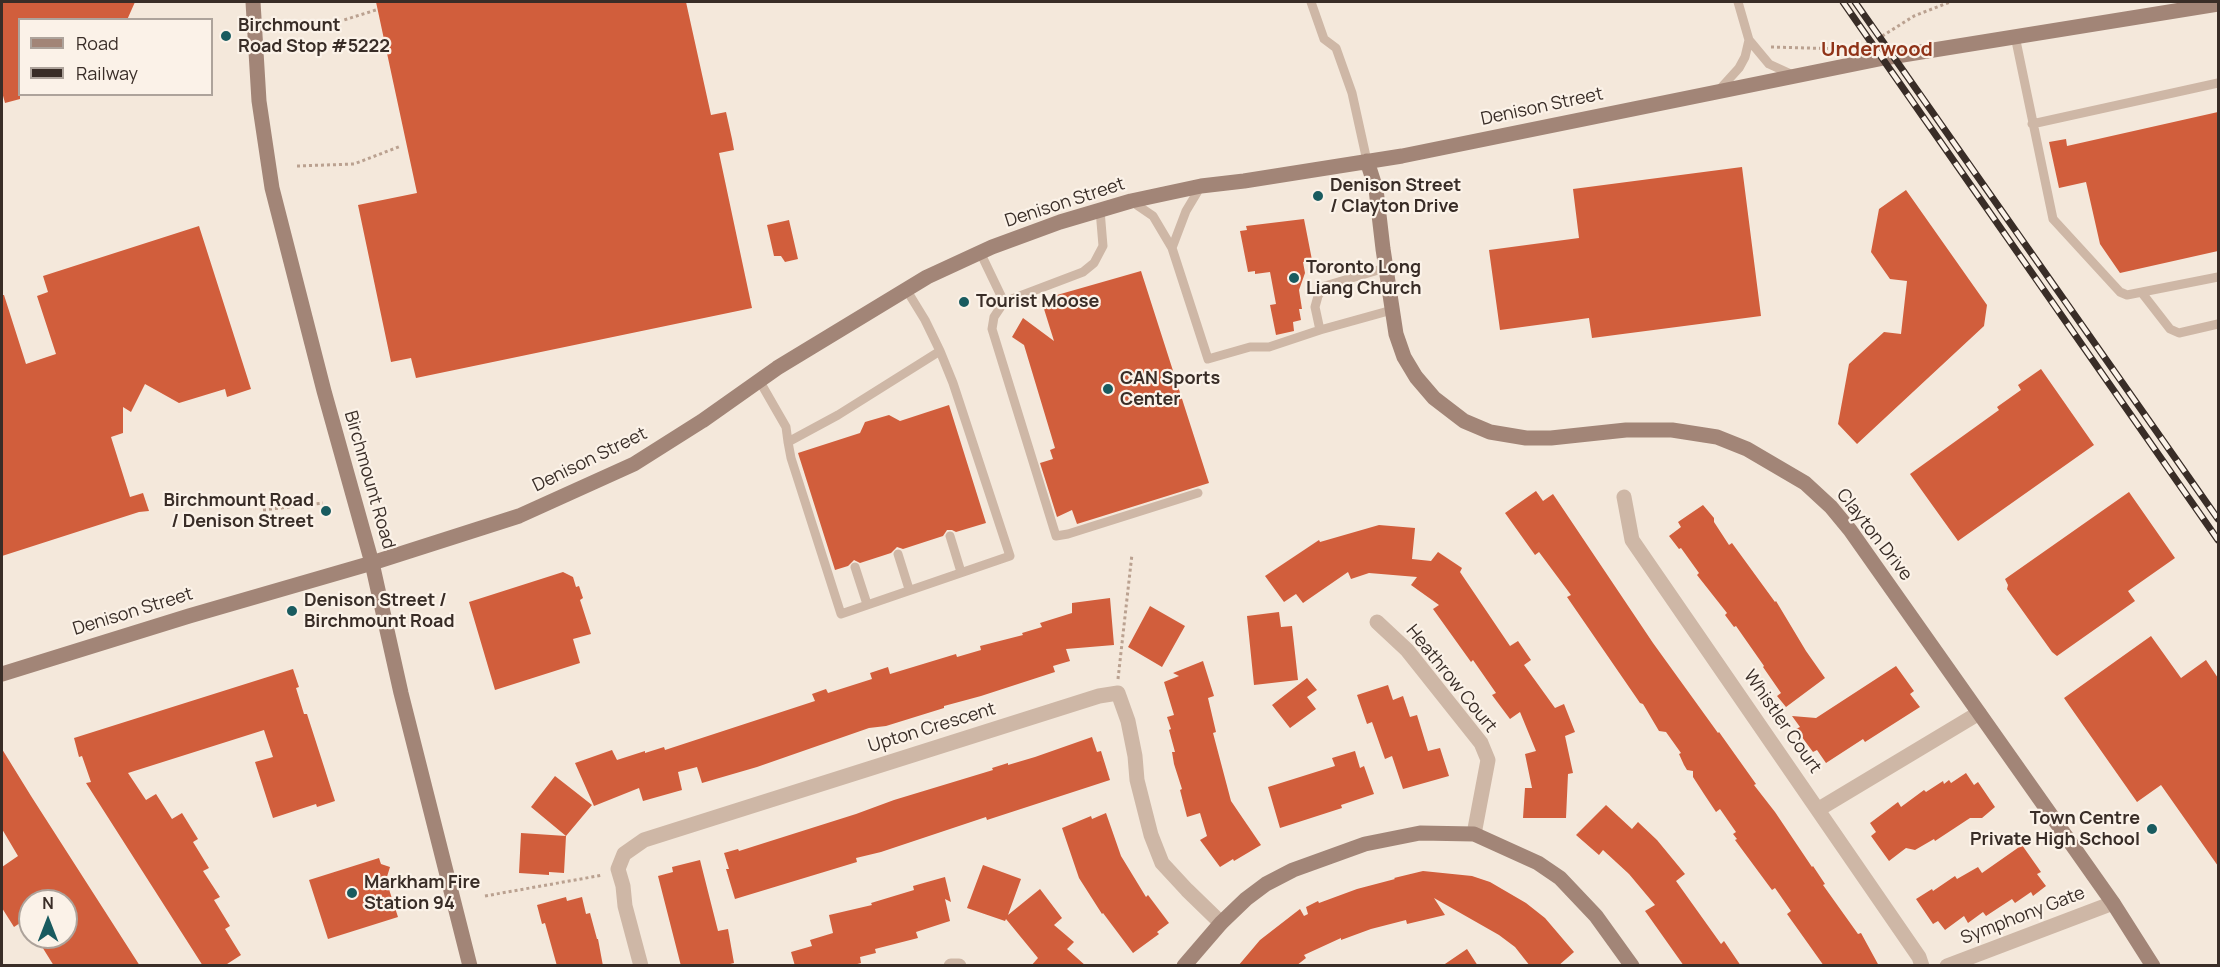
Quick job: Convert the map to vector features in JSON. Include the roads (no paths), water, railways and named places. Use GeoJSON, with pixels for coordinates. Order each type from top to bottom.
{"type":"FeatureCollection","features":[{"type":"Feature","properties":{"kind":"main road","name":"Birchmount Road"},"geometry":{"type":"LineString","coordinates":[[253,2],[259,101],[272,188],[324,392],[372,563],[401,693],[470,966]]}},
{"type":"Feature","properties":{"kind":"main road","name":"Denison Street"},"geometry":{"type":"LineString","coordinates":[[2,674],[178,619],[372,563],[519,516],[634,464],[857,317],[906,289],[980,252],[1060,222],[1131,201],[1201,186],[1367,161],[1793,75],[2015,36],[2218,4]]}},
{"type":"Feature","properties":{"kind":"main road","name":"Clayton Drive"},"geometry":{"type":"LineString","coordinates":[[1367,161],[1376,189],[1385,268],[1396,334],[1404,357],[1416,377],[1434,398],[1464,421],[1490,432],[1526,438],[1551,438],[1626,430],[1672,430],[1717,437],[1747,449],[1805,483],[1831,507],[1850,530],[2113,903],[2153,966]]}},
{"type":"Feature","properties":{"kind":"main road"},"geometry":{"type":"LineString","coordinates":[[1184,966],[1221,923],[1266,884],[1293,870],[1355,848],[1420,833],[1474,834],[1538,863],[1560,878],[1596,916],[1632,966]]}},
{"type":"Feature","properties":{"kind":"street","name":"Whistler Court"},"geometry":{"type":"LineString","coordinates":[[1624,497],[1632,540],[1819,809],[1919,957],[1922,966]]}},
{"type":"Feature","properties":{"kind":"street","name":"Heathrow Court"},"geometry":{"type":"LineString","coordinates":[[1377,622],[1407,650],[1481,743],[1488,760],[1474,834]]}},
{"type":"Feature","properties":{"kind":"street","name":"Upton Crescent"},"geometry":{"type":"LineString","coordinates":[[642,966],[625,906],[618,869],[624,854],[644,840],[1099,696],[1118,693],[1128,721],[1137,780],[1151,835],[1162,863],[1221,923]]}},
{"type":"Feature","properties":{"kind":"street"},"geometry":{"type":"LineString","coordinates":[[1819,809],[1979,713]]}},
{"type":"Feature","properties":{"kind":"street","name":"Symphony Gate"},"geometry":{"type":"LineString","coordinates":[[1947,966],[2113,903]]}},
{"type":"Feature","properties":{"kind":"street"},"geometry":{"type":"LineString","coordinates":[[951,966],[959,966]]}},
{"type":"Feature","properties":{"kind":"lane"},"geometry":{"type":"LineString","coordinates":[[1311,2],[1324,39],[1336,48],[1352,93],[1367,161]]}},
{"type":"Feature","properties":{"kind":"lane"},"geometry":{"type":"LineString","coordinates":[[1738,2],[1749,40],[1769,64],[1793,75]]}},
{"type":"Feature","properties":{"kind":"lane"},"geometry":{"type":"LineString","coordinates":[[2015,36],[2053,219],[2120,292],[2127,295],[2218,277]]}},
{"type":"Feature","properties":{"kind":"lane"},"geometry":{"type":"LineString","coordinates":[[1720,90],[1739,68],[1745,57],[1749,40]]}},
{"type":"Feature","properties":{"kind":"lane"},"geometry":{"type":"LineString","coordinates":[[2032,124],[2218,83]]}},
{"type":"Feature","properties":{"kind":"lane"},"geometry":{"type":"LineString","coordinates":[[1173,248],[1186,211],[1201,186]]}},
{"type":"Feature","properties":{"kind":"lane"},"geometry":{"type":"LineString","coordinates":[[1131,201],[1153,216],[1173,248],[1208,358],[1250,347],[1269,347],[1392,310]]}},
{"type":"Feature","properties":{"kind":"lane"},"geometry":{"type":"LineString","coordinates":[[1100,210],[1103,246],[1094,263],[1083,272],[1004,302],[994,316],[992,329],[1056,536],[1198,492]]}},
{"type":"Feature","properties":{"kind":"lane"},"geometry":{"type":"LineString","coordinates":[[980,252],[1004,302]]}},
{"type":"Feature","properties":{"kind":"lane"},"geometry":{"type":"LineString","coordinates":[[1320,330],[1315,307],[1318,296],[1325,286],[1385,268]]}},
{"type":"Feature","properties":{"kind":"lane"},"geometry":{"type":"LineString","coordinates":[[759,381],[786,427],[790,458],[841,614],[1010,556],[953,383],[925,320],[906,289]]}},
{"type":"Feature","properties":{"kind":"lane"},"geometry":{"type":"LineString","coordinates":[[2142,293],[2170,329],[2179,333],[2218,324]]}},
{"type":"Feature","properties":{"kind":"lane"},"geometry":{"type":"LineString","coordinates":[[788,442],[838,415],[940,351]]}},
{"type":"Feature","properties":{"kind":"lane"},"geometry":{"type":"LineString","coordinates":[[950,536],[962,572]]}},
{"type":"Feature","properties":{"kind":"lane"},"geometry":{"type":"LineString","coordinates":[[898,554],[909,589]]}},
{"type":"Feature","properties":{"kind":"lane"},"geometry":{"type":"LineString","coordinates":[[855,567],[867,604]]}},
{"type":"Feature","properties":{"kind":"railway"},"geometry":{"type":"LineString","coordinates":[[1843,2],[2218,540]]}},
{"type":"Feature","properties":{"kind":"railway"},"geometry":{"type":"LineString","coordinates":[[1855,2],[2218,519]]}},
{"type":"Feature","properties":{"kind":"place","name":"Birchmount Road Stop #5222"},"geometry":{"type":"Point","coordinates":[226,36]}},
{"type":"Feature","properties":{"kind":"place","name":"Denison Street / Clayton Drive"},"geometry":{"type":"Point","coordinates":[1318,196]}},
{"type":"Feature","properties":{"kind":"place","name":"Toronto Long Liang Church"},"geometry":{"type":"Point","coordinates":[1294,278]}},
{"type":"Feature","properties":{"kind":"place","name":"Tourist Moose"},"geometry":{"type":"Point","coordinates":[964,302]}},
{"type":"Feature","properties":{"kind":"place","name":"CAN Sports Center"},"geometry":{"type":"Point","coordinates":[1108,389]}},
{"type":"Feature","properties":{"kind":"place","name":"Birchmount Road / Denison Street"},"geometry":{"type":"Point","coordinates":[326,511]}},
{"type":"Feature","properties":{"kind":"place","name":"Denison Street / Birchmount Road"},"geometry":{"type":"Point","coordinates":[292,611]}},
{"type":"Feature","properties":{"kind":"place","name":"Town Centre Private High School"},"geometry":{"type":"Point","coordinates":[2152,829]}},
{"type":"Feature","properties":{"kind":"place","name":"Markham Fire Station 94"},"geometry":{"type":"Point","coordinates":[352,893]}},
{"type":"Feature","properties":{"kind":"district","name":"Underwood"},"geometry":{"type":"Point","coordinates":[1877,50]}}]}
